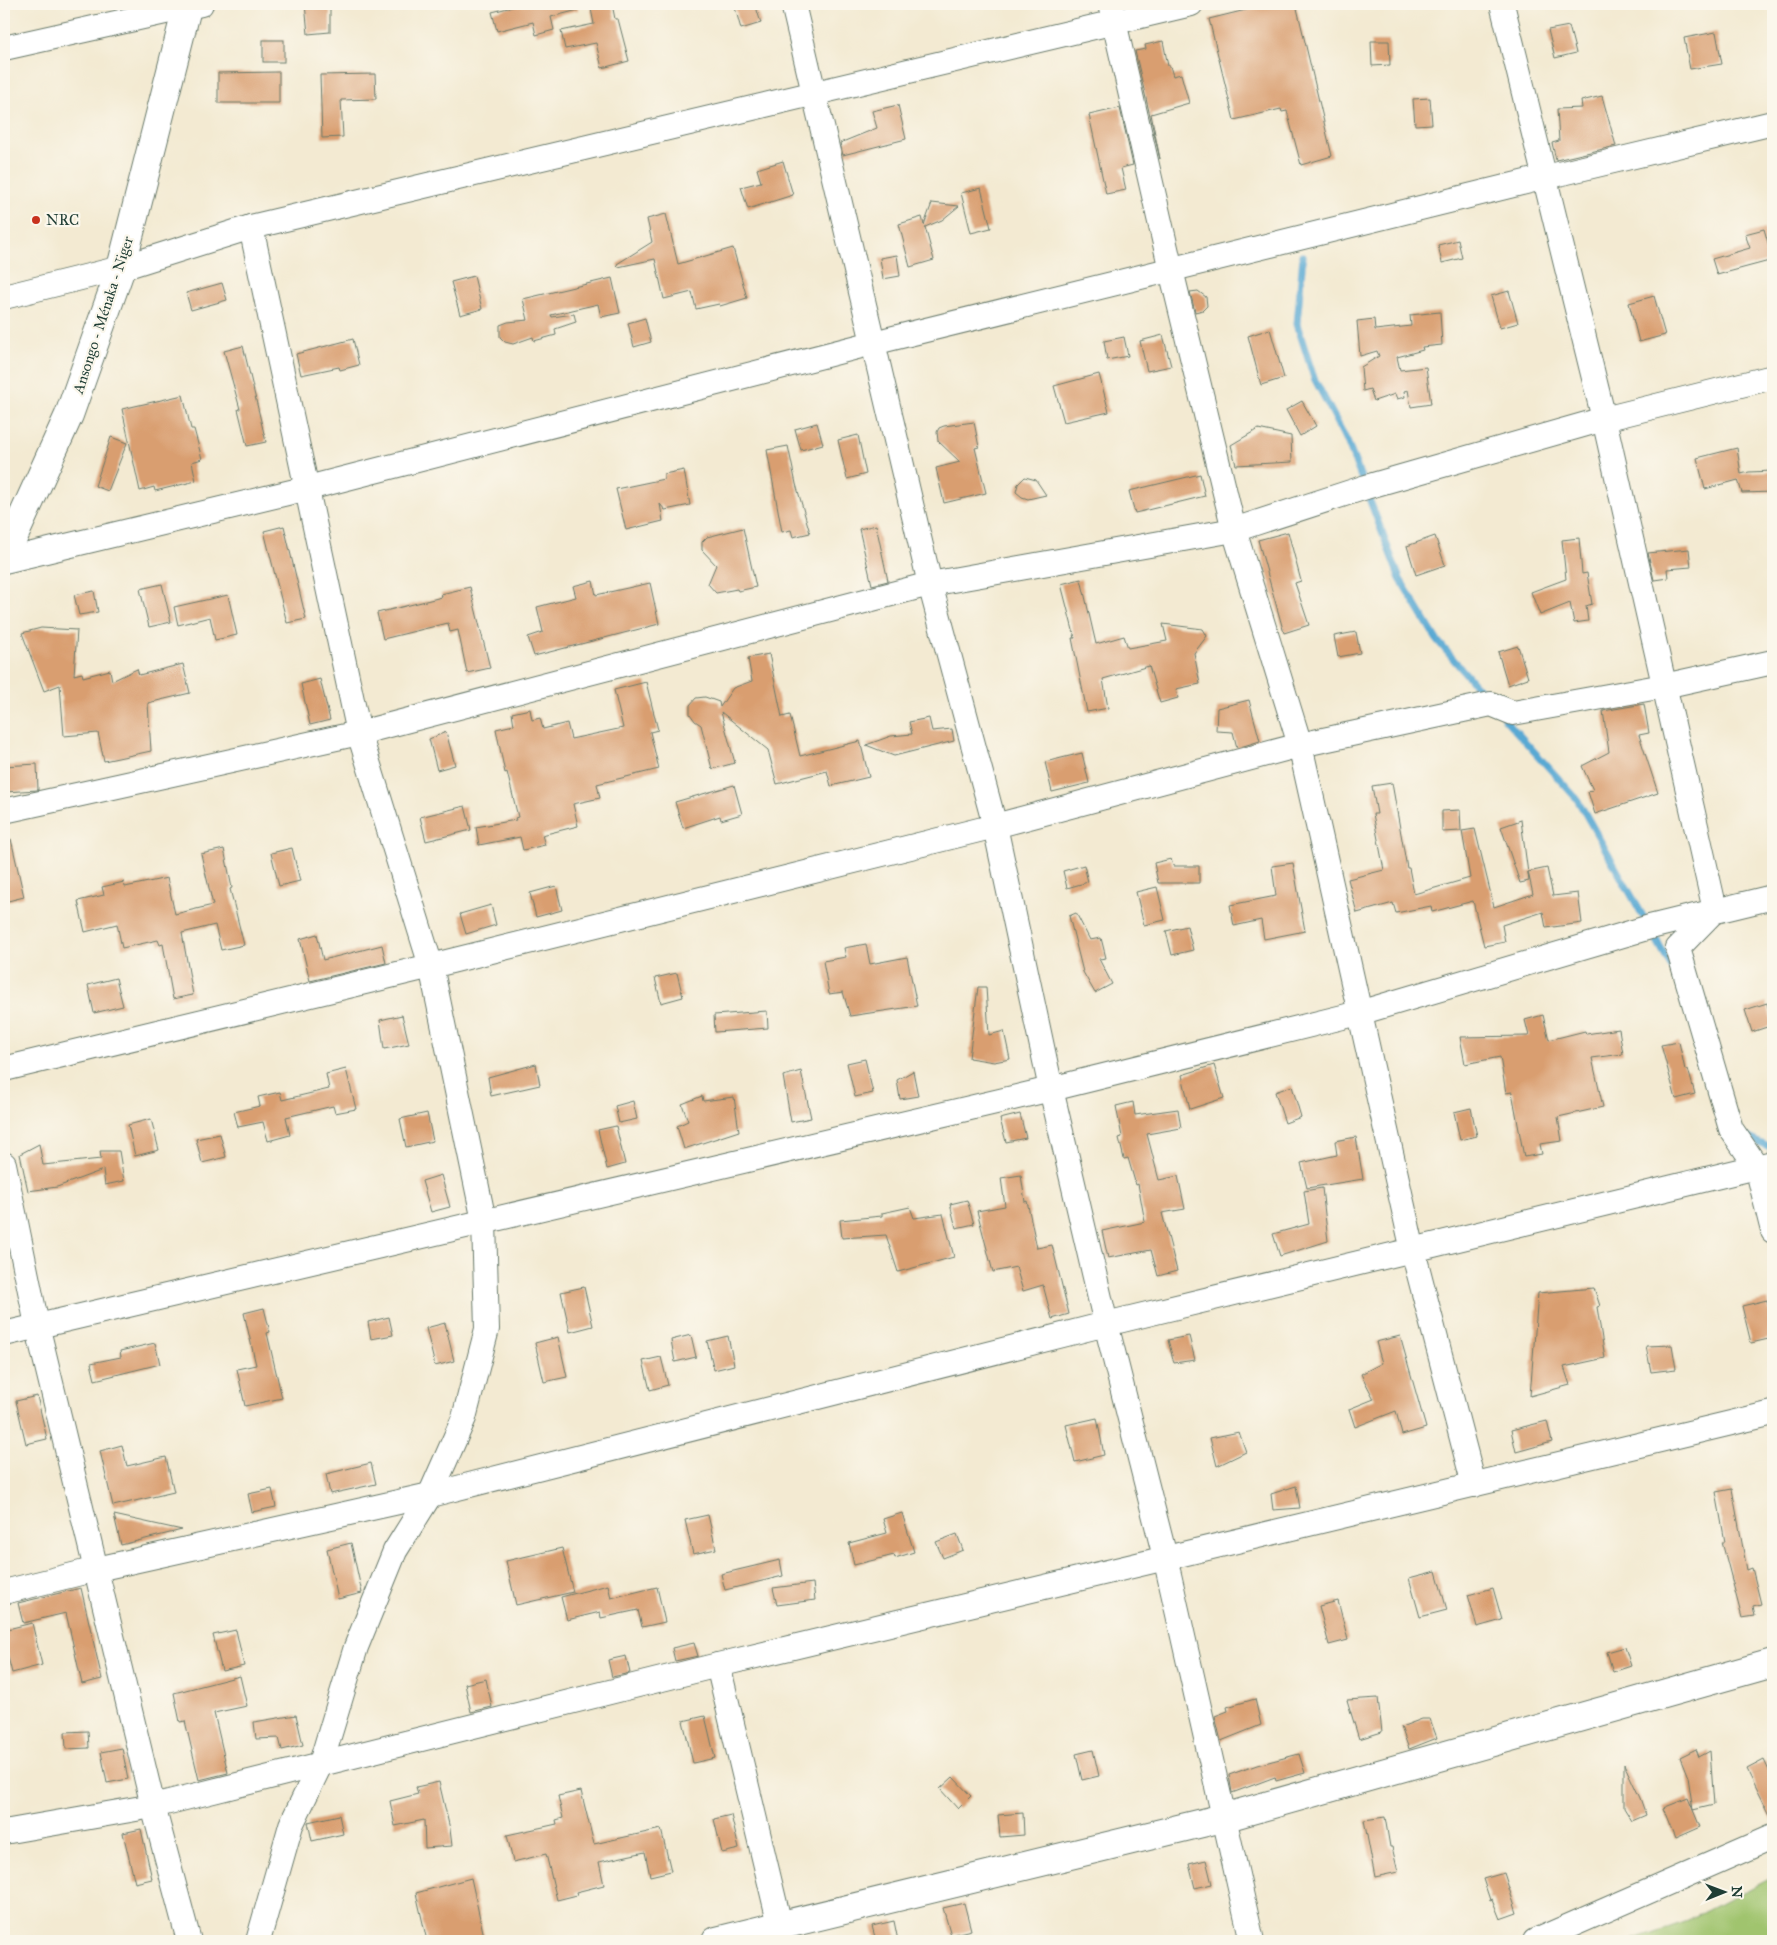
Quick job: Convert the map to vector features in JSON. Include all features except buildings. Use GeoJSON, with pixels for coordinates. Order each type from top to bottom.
{"type":"FeatureCollection","features":[{"type":"Feature","properties":{"kind":"street"},"geometry":{"type":"LineString","coordinates":[[793,4],[930,584],[995,826],[1051,1089],[1106,1324],[1165,1557],[1252,1941]]}},
{"type":"Feature","properties":{"kind":"street"},"geometry":{"type":"LineString","coordinates":[[4,297],[121,268],[251,227],[814,93],[1112,13],[1191,4]]}},
{"type":"Feature","properties":{"kind":"street"},"geometry":{"type":"LineString","coordinates":[[1502,4],[1604,419],[1714,910]]}},
{"type":"Feature","properties":{"kind":"street"},"geometry":{"type":"LineString","coordinates":[[4,48],[192,5]]}},
{"type":"Feature","properties":{"kind":"street","name":"Ansongo - Ménaka - Niger"},"geometry":{"type":"LineString","coordinates":[[4,560],[69,415],[121,268],[192,5]]}},
{"type":"Feature","properties":{"kind":"street"},"geometry":{"type":"LineString","coordinates":[[1112,13],[1171,270],[1234,530],[1300,744],[1413,1251],[1474,1485]]}},
{"type":"Feature","properties":{"kind":"street"},"geometry":{"type":"LineString","coordinates":[[4,560],[308,488],[873,343],[1773,124]]}},
{"type":"Feature","properties":{"kind":"street"},"geometry":{"type":"LineString","coordinates":[[251,227],[359,733],[431,966],[484,1221],[487,1329],[464,1418],[430,1496],[395,1551],[356,1647],[321,1763],[291,1825],[258,1941]]}},
{"type":"Feature","properties":{"kind":"street"},"geometry":{"type":"LineString","coordinates":[[4,811],[359,733],[930,584],[1234,530],[1366,487],[1604,419],[1773,376]]}},
{"type":"Feature","properties":{"kind":"street"},"geometry":{"type":"LineString","coordinates":[[4,1069],[431,966],[995,826],[1300,744],[1491,704],[1513,713],[1664,686],[1773,662]]}},
{"type":"Feature","properties":{"kind":"street"},"geometry":{"type":"LineString","coordinates":[[4,1334],[1051,1089],[1359,1013],[1650,927],[1773,897]]}},
{"type":"Feature","properties":{"kind":"street"},"geometry":{"type":"LineString","coordinates":[[1714,910],[1678,948],[1731,1129],[1765,1165],[1773,1231]]}},
{"type":"Feature","properties":{"kind":"street"},"geometry":{"type":"LineString","coordinates":[[4,1164],[38,1325],[154,1806],[189,1941]]}},
{"type":"Feature","properties":{"kind":"street"},"geometry":{"type":"LineString","coordinates":[[4,1592],[97,1569],[430,1496],[1106,1324],[1765,1165]]}},
{"type":"Feature","properties":{"kind":"street"},"geometry":{"type":"LineString","coordinates":[[4,1832],[154,1806],[718,1665],[1773,1413]]}},
{"type":"Feature","properties":{"kind":"street"},"geometry":{"type":"LineString","coordinates":[[716,1941],[1223,1818],[1773,1663]]}},
{"type":"Feature","properties":{"kind":"street"},"geometry":{"type":"LineString","coordinates":[[718,1665],[780,1925]]}},
{"type":"Feature","properties":{"kind":"street"},"geometry":{"type":"LineString","coordinates":[[1535,1941],[1773,1837]]}},
{"type":"Feature","properties":{"kind":"green space"},"geometry":{"type":"Polygon","coordinates":[[[1773,1876],[1773,1941],[1632,1941],[1688,1921],[1773,1876]]]}},
{"type":"Feature","properties":{"kind":"waterway"},"geometry":{"type":"LineString","coordinates":[[1303,256],[1297,324],[1314,378],[1347,441],[1400,579],[1437,640],[1489,701]]}},
{"type":"Feature","properties":{"kind":"waterway"},"geometry":{"type":"LineString","coordinates":[[1504,718],[1577,799],[1674,971]]}},
{"type":"Feature","properties":{"kind":"waterway"},"geometry":{"type":"LineString","coordinates":[[1745,1136],[1770,1148],[1773,1153]]}},
{"type":"Feature","properties":{"kind":"place","name":"NRC"},"geometry":{"type":"Point","coordinates":[36,220]}}]}
